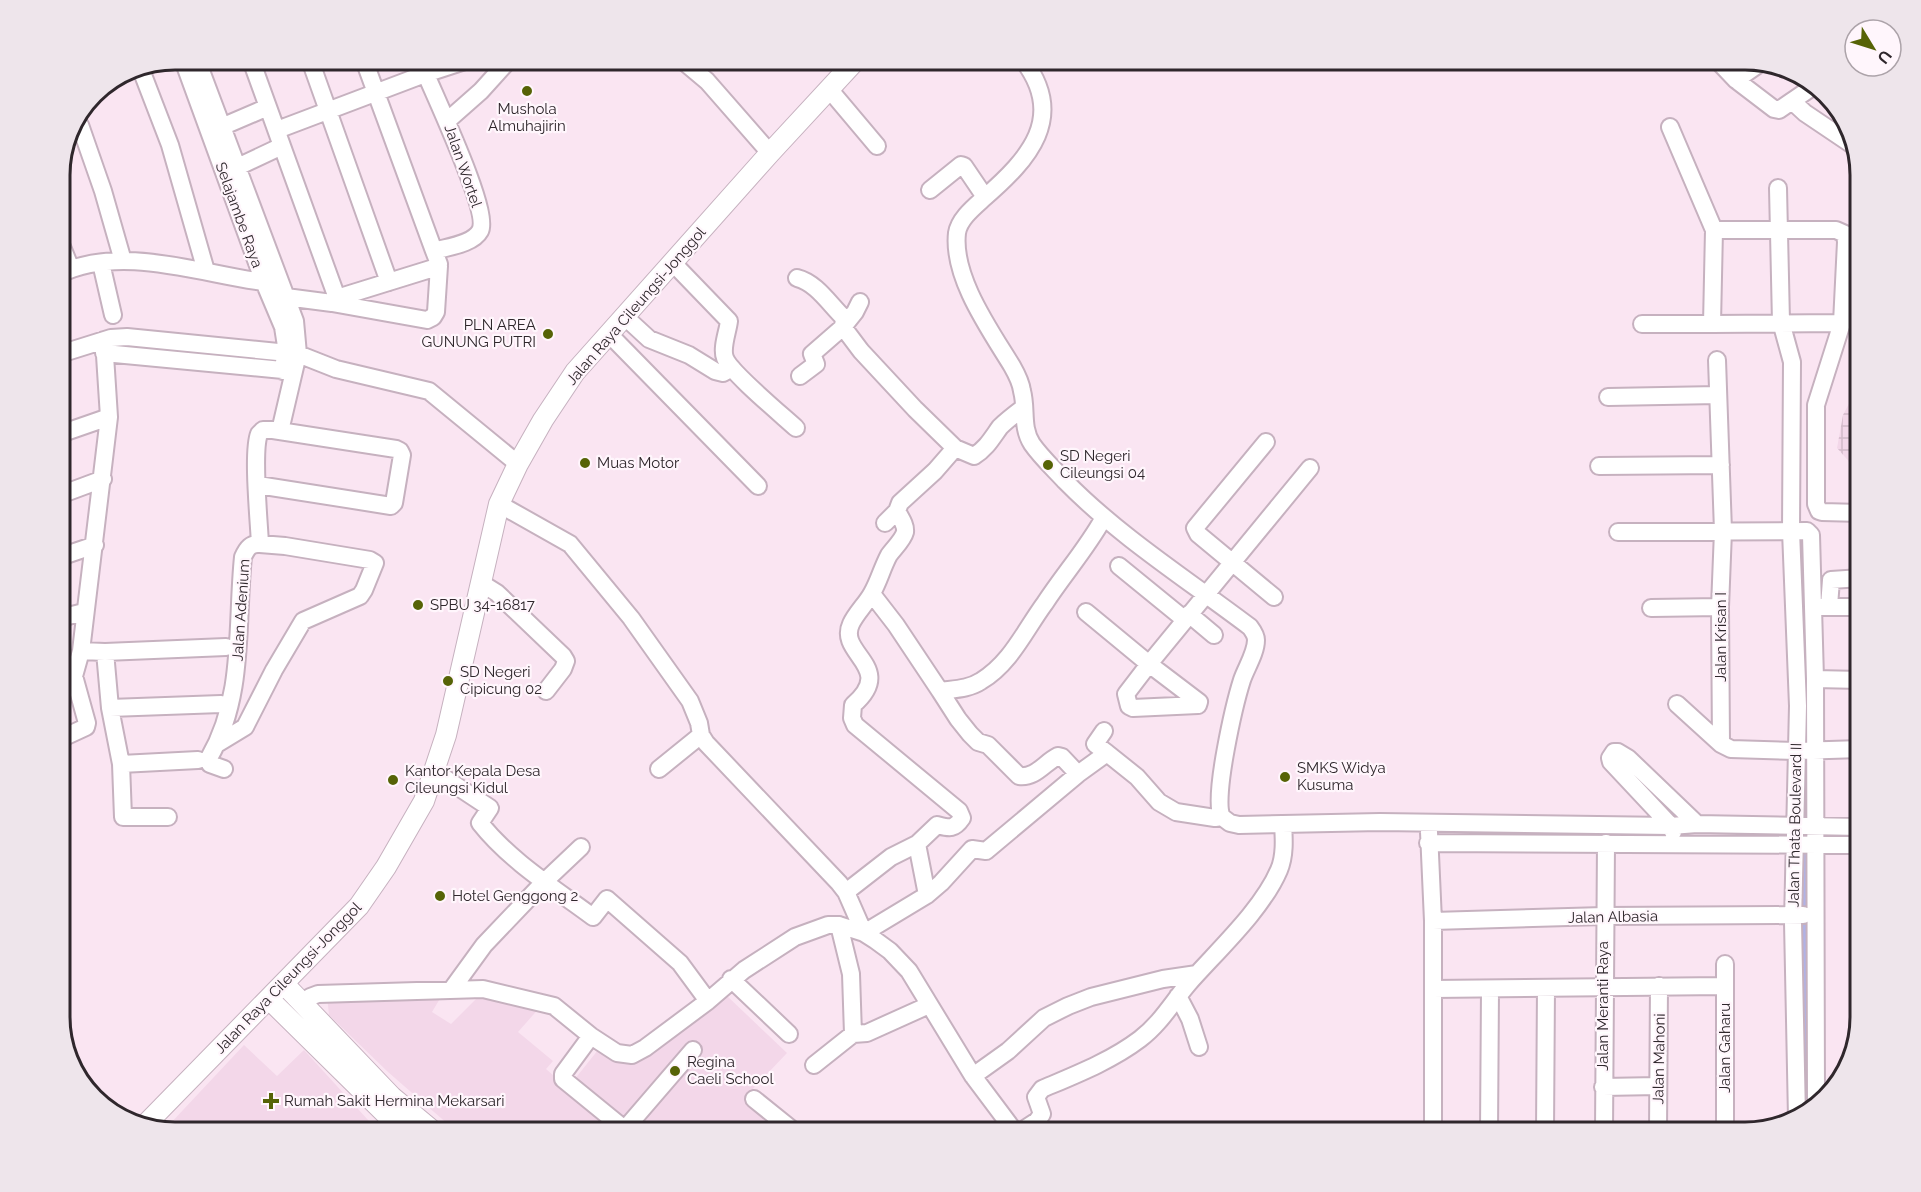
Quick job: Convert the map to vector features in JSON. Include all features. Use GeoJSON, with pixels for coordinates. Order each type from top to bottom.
{"type":"FeatureCollection","features":[{"type":"Feature","properties":{"kind":"main road","name":"Jalan Raya Cileungsi-Jonggol"},"geometry":{"type":"LineString","coordinates":[[151,1119],[359,906],[386,867],[424,801],[446,735],[499,504],[543,420],[575,372],[847,70]]}},
{"type":"Feature","properties":{"kind":"main road"},"geometry":{"type":"LineString","coordinates":[[284,984],[392,1096],[421,1121]]}},
{"type":"Feature","properties":{"kind":"main road"},"geometry":{"type":"LineString","coordinates":[[269,999],[393,1121]]}},
{"type":"Feature","properties":{"kind":"street","name":"Selajambe Raya"},"geometry":{"type":"LineString","coordinates":[[188,70],[215,130],[277,288],[290,363],[280,431]]}},
{"type":"Feature","properties":{"kind":"street"},"geometry":{"type":"LineString","coordinates":[[200,70],[215,130],[268,107]]}},
{"type":"Feature","properties":{"kind":"street"},"geometry":{"type":"LineString","coordinates":[[255,70],[280,138],[334,300],[427,320],[436,312],[436,258],[368,70]]}},
{"type":"Feature","properties":{"kind":"street"},"geometry":{"type":"LineString","coordinates":[[314,70],[389,282]]}},
{"type":"Feature","properties":{"kind":"street"},"geometry":{"type":"LineString","coordinates":[[231,170],[329,110],[376,92],[416,70]]}},
{"type":"Feature","properties":{"kind":"street","name":"Jalan Wortel"},"geometry":{"type":"LineString","coordinates":[[80,267],[123,261],[206,271],[334,300],[389,282],[471,239],[476,236],[482,226],[476,202],[447,121],[423,70]]}},
{"type":"Feature","properties":{"kind":"street"},"geometry":{"type":"LineString","coordinates":[[447,121],[481,91],[499,70]]}},
{"type":"Feature","properties":{"kind":"street"},"geometry":{"type":"LineString","coordinates":[[693,70],[770,153]]}},
{"type":"Feature","properties":{"kind":"street"},"geometry":{"type":"LineString","coordinates":[[1029,70],[1038,85],[1041,101],[1041,127],[1031,148],[1005,179],[973,207],[958,230],[959,260],[974,300],[1014,369],[1023,392],[1024,423],[1032,444],[1054,470],[1104,519],[1206,593],[1250,627],[1255,634],[1256,641],[1228,732],[1218,803],[1222,817],[1230,823],[1239,825],[1336,822],[1671,826],[1697,824],[1850,842]]}},
{"type":"Feature","properties":{"kind":"street"},"geometry":{"type":"LineString","coordinates":[[1726,70],[1774,109],[1779,110],[1807,91]]}},
{"type":"Feature","properties":{"kind":"street"},"geometry":{"type":"LineString","coordinates":[[1736,80],[1750,70]]}},
{"type":"Feature","properties":{"kind":"street"},"geometry":{"type":"LineString","coordinates":[[143,76],[174,156],[206,271]]}},
{"type":"Feature","properties":{"kind":"street"},"geometry":{"type":"LineString","coordinates":[[829,89],[877,146]]}},
{"type":"Feature","properties":{"kind":"street"},"geometry":{"type":"LineString","coordinates":[[1792,101],[1805,113],[1844,139]]}},
{"type":"Feature","properties":{"kind":"street"},"geometry":{"type":"LineString","coordinates":[[1670,127],[1714,230],[1712,324]]}},
{"type":"Feature","properties":{"kind":"street"},"geometry":{"type":"LineString","coordinates":[[81,129],[103,191],[123,261]]}},
{"type":"Feature","properties":{"kind":"street"},"geometry":{"type":"LineString","coordinates":[[930,189],[961,165],[986,197]]}},
{"type":"Feature","properties":{"kind":"street"},"geometry":{"type":"LineString","coordinates":[[1618,532],[1799,531],[1792,362],[1781,322],[1778,188]]}},
{"type":"Feature","properties":{"kind":"street"},"geometry":{"type":"LineString","coordinates":[[1714,230],[1836,230],[1845,234],[1842,323],[1816,405],[1816,504],[1822,512],[1850,513]]}},
{"type":"Feature","properties":{"kind":"street"},"geometry":{"type":"LineString","coordinates":[[673,263],[729,321],[724,351],[725,358],[732,368],[796,428]]}},
{"type":"Feature","properties":{"kind":"street"},"geometry":{"type":"LineString","coordinates":[[80,267],[113,315]]}},
{"type":"Feature","properties":{"kind":"street"},"geometry":{"type":"LineString","coordinates":[[797,278],[805,280],[844,318],[843,327],[861,351],[955,448],[968,455],[979,454],[988,446],[1002,425],[1023,408]]}},
{"type":"Feature","properties":{"kind":"street"},"geometry":{"type":"LineString","coordinates":[[277,288],[295,321],[290,363]]}},
{"type":"Feature","properties":{"kind":"street"},"geometry":{"type":"LineString","coordinates":[[800,376],[816,364],[812,355],[814,352],[843,327],[860,302]]}},
{"type":"Feature","properties":{"kind":"street"},"geometry":{"type":"LineString","coordinates":[[624,316],[649,339],[715,371],[723,373],[732,368]]}},
{"type":"Feature","properties":{"kind":"street"},"geometry":{"type":"LineString","coordinates":[[1642,324],[1842,323]]}},
{"type":"Feature","properties":{"kind":"street"},"geometry":{"type":"LineString","coordinates":[[609,334],[758,486]]}},
{"type":"Feature","properties":{"kind":"street"},"geometry":{"type":"LineString","coordinates":[[111,346],[109,417],[103,479],[84,612],[110,708],[122,764],[123,818],[168,817]]}},
{"type":"Feature","properties":{"kind":"street"},"geometry":{"type":"LineString","coordinates":[[71,350],[80,347],[111,346],[290,363],[336,369],[429,391],[518,464]]}},
{"type":"Feature","properties":{"kind":"street","name":"Jalan Krisan I"},"geometry":{"type":"LineString","coordinates":[[1717,360],[1723,531],[1720,607],[1720,744]]}},
{"type":"Feature","properties":{"kind":"street"},"geometry":{"type":"LineString","coordinates":[[1608,397],[1718,395]]}},
{"type":"Feature","properties":{"kind":"street"},"geometry":{"type":"LineString","coordinates":[[71,430],[109,417]]}},
{"type":"Feature","properties":{"kind":"street","name":"Jalan Adenium"},"geometry":{"type":"LineString","coordinates":[[224,769],[209,762],[209,758],[227,717],[237,676],[243,557],[249,546],[260,544],[257,437],[263,430],[280,431]]}},
{"type":"Feature","properties":{"kind":"street"},"geometry":{"type":"LineString","coordinates":[[258,485],[387,506],[394,503],[402,455],[400,451],[280,431]]}},
{"type":"Feature","properties":{"kind":"street"},"geometry":{"type":"LineString","coordinates":[[1266,442],[1196,528],[1198,534],[1274,597]]}},
{"type":"Feature","properties":{"kind":"street"},"geometry":{"type":"LineString","coordinates":[[885,523],[897,511],[900,503],[935,471],[955,448]]}},
{"type":"Feature","properties":{"kind":"street"},"geometry":{"type":"LineString","coordinates":[[1599,466],[1721,465]]}},
{"type":"Feature","properties":{"kind":"street"},"geometry":{"type":"LineString","coordinates":[[1086,612],[1149,664],[1310,468]]}},
{"type":"Feature","properties":{"kind":"street"},"geometry":{"type":"LineString","coordinates":[[71,491],[103,479]]}},
{"type":"Feature","properties":{"kind":"street"},"geometry":{"type":"LineString","coordinates":[[499,504],[570,544],[631,618],[690,701],[701,735],[706,743],[839,883],[846,892],[864,933]]}},
{"type":"Feature","properties":{"kind":"street"},"geometry":{"type":"LineString","coordinates":[[846,892],[891,857],[917,844],[937,825],[946,829],[956,826],[962,818],[961,814],[855,725],[852,717],[853,705],[863,696],[870,679],[868,670],[848,639],[848,631],[858,612],[872,594],[888,557],[904,535],[905,528],[897,511]]}},
{"type":"Feature","properties":{"kind":"street"},"geometry":{"type":"LineString","coordinates":[[940,691],[972,686],[1001,665],[1104,519]]}},
{"type":"Feature","properties":{"kind":"street","name":"Jalan Thata Boulevard II"},"geometry":{"type":"LineString","coordinates":[[1807,751],[1797,650],[1799,531],[1812,538],[1821,607],[1807,751],[1805,836],[1806,915],[1816,1095]]}},
{"type":"Feature","properties":{"kind":"street"},"geometry":{"type":"LineString","coordinates":[[71,553],[95,544]]}},
{"type":"Feature","properties":{"kind":"street"},"geometry":{"type":"LineString","coordinates":[[217,744],[245,727],[274,670],[303,621],[360,596],[375,563],[370,560],[260,544]]}},
{"type":"Feature","properties":{"kind":"street"},"geometry":{"type":"LineString","coordinates":[[1119,566],[1214,635]]}},
{"type":"Feature","properties":{"kind":"street"},"geometry":{"type":"LineString","coordinates":[[1850,579],[1831,580],[1821,607],[1850,607]]}},
{"type":"Feature","properties":{"kind":"street"},"geometry":{"type":"LineString","coordinates":[[481,583],[497,593],[563,656],[566,661],[563,669],[546,691]]}},
{"type":"Feature","properties":{"kind":"street"},"geometry":{"type":"LineString","coordinates":[[872,594],[896,625],[958,719],[978,742],[988,745],[1019,776],[1034,774],[1058,756],[1062,757],[1078,774]]}},
{"type":"Feature","properties":{"kind":"street"},"geometry":{"type":"LineString","coordinates":[[1651,608],[1720,607]]}},
{"type":"Feature","properties":{"kind":"street"},"geometry":{"type":"LineString","coordinates":[[71,615],[84,612]]}},
{"type":"Feature","properties":{"kind":"street"},"geometry":{"type":"LineString","coordinates":[[71,674],[94,651],[226,647]]}},
{"type":"Feature","properties":{"kind":"street"},"geometry":{"type":"LineString","coordinates":[[1815,679],[1850,680]]}},
{"type":"Feature","properties":{"kind":"street"},"geometry":{"type":"LineString","coordinates":[[71,687],[87,723],[86,727],[71,734]]}},
{"type":"Feature","properties":{"kind":"street"},"geometry":{"type":"LineString","coordinates":[[110,708],[220,704]]}},
{"type":"Feature","properties":{"kind":"street"},"geometry":{"type":"LineString","coordinates":[[1677,704],[1720,744],[1731,749],[1850,749]]}},
{"type":"Feature","properties":{"kind":"street"},"geometry":{"type":"LineString","coordinates":[[1104,731],[1095,744],[1137,777],[1159,802],[1176,812],[1222,817]]}},
{"type":"Feature","properties":{"kind":"street"},"geometry":{"type":"LineString","coordinates":[[659,769],[701,735]]}},
{"type":"Feature","properties":{"kind":"street"},"geometry":{"type":"LineString","coordinates":[[1678,844],[1671,826],[1611,762],[1610,758],[1614,752],[1622,753],[1628,758],[1697,824]]}},
{"type":"Feature","properties":{"kind":"street"},"geometry":{"type":"LineString","coordinates":[[864,933],[927,895],[972,849],[986,851],[1078,774],[1107,753]]}},
{"type":"Feature","properties":{"kind":"street"},"geometry":{"type":"LineString","coordinates":[[122,764],[198,760]]}},
{"type":"Feature","properties":{"kind":"street"},"geometry":{"type":"LineString","coordinates":[[434,771],[490,808],[480,823],[488,834],[543,882],[593,917],[607,899],[680,963],[708,1001]]}},
{"type":"Feature","properties":{"kind":"street"},"geometry":{"type":"LineString","coordinates":[[1429,822],[1428,843],[1433,921],[1433,1121]]}},
{"type":"Feature","properties":{"kind":"street"},"geometry":{"type":"LineString","coordinates":[[1036,1121],[1042,1114],[1036,1097],[1042,1089],[1119,1053],[1141,1038],[1161,1020],[1178,996],[1242,925],[1278,872],[1283,855],[1283,824]]}},
{"type":"Feature","properties":{"kind":"street"},"geometry":{"type":"LineString","coordinates":[[1428,843],[1678,844],[1805,836],[1850,829]]}},
{"type":"Feature","properties":{"kind":"street","name":"Jalan Meranti Raya"},"geometry":{"type":"LineString","coordinates":[[1604,1121],[1606,843]]}},
{"type":"Feature","properties":{"kind":"street"},"geometry":{"type":"LineString","coordinates":[[917,844],[927,895]]}},
{"type":"Feature","properties":{"kind":"street"},"geometry":{"type":"LineString","coordinates":[[452,989],[484,945],[543,882],[581,847]]}},
{"type":"Feature","properties":{"kind":"street","name":"Jalan Thata Boulevard II"},"geometry":{"type":"LineString","coordinates":[[1797,1107],[1806,915]]}},
{"type":"Feature","properties":{"kind":"street","name":"Jalan Albasia"},"geometry":{"type":"LineString","coordinates":[[1433,921],[1604,916],[1806,915]]}},
{"type":"Feature","properties":{"kind":"street"},"geometry":{"type":"LineString","coordinates":[[303,1005],[310,997],[318,994],[483,989],[554,1006],[591,1036],[617,1053],[632,1055],[645,1048],[708,1001],[738,974],[795,937],[828,925],[840,925],[864,933],[890,951],[909,971],[973,1076],[1007,1121]]}},
{"type":"Feature","properties":{"kind":"street"},"geometry":{"type":"LineString","coordinates":[[840,925],[851,974],[853,1034]]}},
{"type":"Feature","properties":{"kind":"street"},"geometry":{"type":"LineString","coordinates":[[733,956],[738,974],[789,1034]]}},
{"type":"Feature","properties":{"kind":"street","name":"Jalan Gaharu"},"geometry":{"type":"LineString","coordinates":[[1725,964],[1725,1121]]}},
{"type":"Feature","properties":{"kind":"street"},"geometry":{"type":"LineString","coordinates":[[973,1076],[1008,1051],[1044,1018],[1068,1006],[1091,997],[1163,979],[1197,974]]}},
{"type":"Feature","properties":{"kind":"street","name":"Jalan Mahoni"},"geometry":{"type":"LineString","coordinates":[[1658,1121],[1659,986]]}},
{"type":"Feature","properties":{"kind":"street"},"geometry":{"type":"LineString","coordinates":[[1433,989],[1725,987]]}},
{"type":"Feature","properties":{"kind":"street"},"geometry":{"type":"LineString","coordinates":[[1545,988],[1545,1121]]}},
{"type":"Feature","properties":{"kind":"street"},"geometry":{"type":"LineString","coordinates":[[1489,1121],[1490,990]]}},
{"type":"Feature","properties":{"kind":"street"},"geometry":{"type":"LineString","coordinates":[[1178,996],[1186,1008],[1199,1047]]}},
{"type":"Feature","properties":{"kind":"street"},"geometry":{"type":"LineString","coordinates":[[814,1065],[853,1034],[867,1033],[929,1005]]}},
{"type":"Feature","properties":{"kind":"street"},"geometry":{"type":"LineString","coordinates":[[591,1036],[563,1074],[563,1079],[615,1121]]}},
{"type":"Feature","properties":{"kind":"street"},"geometry":{"type":"LineString","coordinates":[[634,1121],[693,1050]]}},
{"type":"Feature","properties":{"kind":"street"},"geometry":{"type":"LineString","coordinates":[[1603,1087],[1658,1086]]}},
{"type":"Feature","properties":{"kind":"street"},"geometry":{"type":"LineString","coordinates":[[754,1099],[781,1121]]}},
{"type":"Feature","properties":{"kind":"shaded area"},"geometry":{"type":"Polygon","coordinates":[[[1850,402],[1850,463],[1837,448],[1843,415],[1850,402]]]}},
{"type":"Feature","properties":{"kind":"shaded area"},"geometry":{"type":"Polygon","coordinates":[[[444,992],[432,1012],[451,1024],[481,994],[541,1006],[518,1032],[553,1061],[546,1069],[605,1121],[444,1121],[388,1072],[329,1015],[327,996],[444,992]]]}},
{"type":"Feature","properties":{"kind":"shaded area","name":"Regina Caeli School"},"geometry":{"type":"Polygon","coordinates":[[[726,995],[787,1053],[745,1097],[772,1121],[623,1121],[574,1080],[598,1050],[614,1059],[726,995]]]}},
{"type":"Feature","properties":{"kind":"shaded area","name":"Rumah Sakit Hermina Mekarsari"},"geometry":{"type":"Polygon","coordinates":[[[244,1045],[277,1076],[304,1050],[369,1121],[176,1121],[173,1121],[244,1045]]]}},
{"type":"Feature","properties":{"kind":"waterway"},"geometry":{"type":"LineString","coordinates":[[1803,533],[1804,682]]}},
{"type":"Feature","properties":{"kind":"waterway"},"geometry":{"type":"LineString","coordinates":[[1804,782],[1805,1103]]}},
{"type":"Feature","properties":{"kind":"place","name":"Mushola Almuhajirin"},"geometry":{"type":"Point","coordinates":[527,91]}},
{"type":"Feature","properties":{"kind":"place","name":"PLN AREA GUNUNG PUTRI"},"geometry":{"type":"Point","coordinates":[548,334]}},
{"type":"Feature","properties":{"kind":"place","name":"Muas Motor"},"geometry":{"type":"Point","coordinates":[585,463]}},
{"type":"Feature","properties":{"kind":"place","name":"SD Negeri Cileungsi 04"},"geometry":{"type":"Point","coordinates":[1048,465]}},
{"type":"Feature","properties":{"kind":"place","name":"SPBU 34-16817"},"geometry":{"type":"Point","coordinates":[418,605]}},
{"type":"Feature","properties":{"kind":"place","name":"SD Negeri Cipicung 02"},"geometry":{"type":"Point","coordinates":[448,681]}},
{"type":"Feature","properties":{"kind":"place","name":"SMKS Widya Kusuma"},"geometry":{"type":"Point","coordinates":[1285,777]}},
{"type":"Feature","properties":{"kind":"place","name":"Kantor Kepala Desa Cileungsi Kidul"},"geometry":{"type":"Point","coordinates":[393,780]}},
{"type":"Feature","properties":{"kind":"place","name":"Hotel Genggong 2"},"geometry":{"type":"Point","coordinates":[440,896]}},
{"type":"Feature","properties":{"kind":"place","name":"Regina Caeli School"},"geometry":{"type":"Point","coordinates":[675,1071]}},
{"type":"Feature","properties":{"kind":"place","name":"Rumah Sakit Hermina Mekarsari"},"geometry":{"type":"Point","coordinates":[271,1101]}}]}
